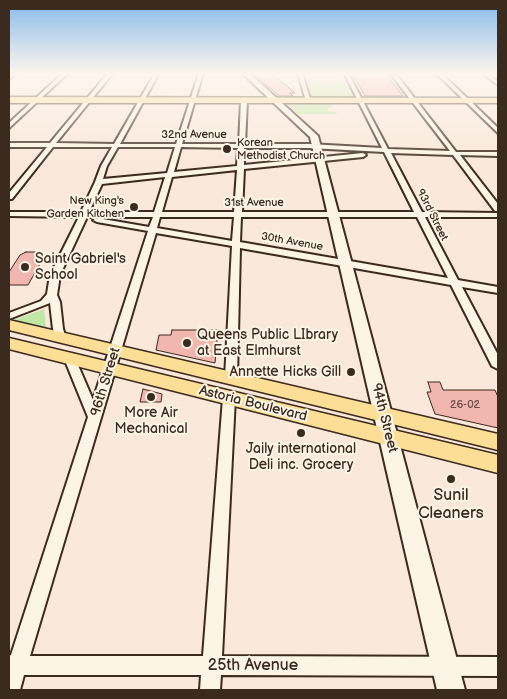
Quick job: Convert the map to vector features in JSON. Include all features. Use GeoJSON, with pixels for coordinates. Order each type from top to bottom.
{"type":"FeatureCollection","features":[{"type":"Feature","properties":{"kind":"main road"},"geometry":{"type":"LineString","coordinates":[[279,106],[314,136],[317,152]]}},
{"type":"Feature","properties":{"kind":"main road","name":"94th Street"},"geometry":{"type":"LineString","coordinates":[[317,152],[384,414],[451,690]]}},
{"type":"Feature","properties":{"kind":"main road","name":"Astoria Boulevard"},"geometry":{"type":"LineString","coordinates":[[9,325],[61,338],[113,360],[230,388],[389,437],[498,464]]}},
{"type":"Feature","properties":{"kind":"main road","name":"Astoria Boulevard"},"geometry":{"type":"LineString","coordinates":[[9,343],[70,358],[113,360]]}},
{"type":"Feature","properties":{"kind":"main road","name":"Astoria Boulevard"},"geometry":{"type":"LineString","coordinates":[[230,388],[384,414],[498,442]]}},
{"type":"Feature","properties":{"kind":"street"},"geometry":{"type":"LineString","coordinates":[[9,126],[31,106]]}},
{"type":"Feature","properties":{"kind":"street"},"geometry":{"type":"LineString","coordinates":[[9,197],[84,106]]}},
{"type":"Feature","properties":{"kind":"street"},"geometry":{"type":"LineString","coordinates":[[61,338],[55,302],[52,295],[55,275],[100,182],[104,166],[138,106]]}},
{"type":"Feature","properties":{"kind":"street","name":"96th Street"},"geometry":{"type":"LineString","coordinates":[[10,690],[14,665],[95,419],[191,106]]}},
{"type":"Feature","properties":{"kind":"street"},"geometry":{"type":"LineString","coordinates":[[210,690],[230,388],[244,106]]}},
{"type":"Feature","properties":{"kind":"street","name":"93rd Street"},"geometry":{"type":"LineString","coordinates":[[362,106],[498,366]]}},
{"type":"Feature","properties":{"kind":"street"},"geometry":{"type":"LineString","coordinates":[[417,106],[498,209]]}},
{"type":"Feature","properties":{"kind":"street"},"geometry":{"type":"LineString","coordinates":[[472,106],[498,131]]}},
{"type":"Feature","properties":{"kind":"street","name":"32nd Avenue"},"geometry":{"type":"LineString","coordinates":[[9,145],[241,146],[317,152],[386,151],[498,154]]}},
{"type":"Feature","properties":{"kind":"street"},"geometry":{"type":"LineString","coordinates":[[100,182],[240,167],[317,152],[383,154],[386,151]]}},
{"type":"Feature","properties":{"kind":"street","name":"31st Avenue"},"geometry":{"type":"LineString","coordinates":[[9,214],[498,215]]}},
{"type":"Feature","properties":{"kind":"street","name":"30th Avenue"},"geometry":{"type":"LineString","coordinates":[[84,214],[91,219],[498,290]]}},
{"type":"Feature","properties":{"kind":"street"},"geometry":{"type":"LineString","coordinates":[[9,316],[44,303],[52,295]]}},
{"type":"Feature","properties":{"kind":"street"},"geometry":{"type":"LineString","coordinates":[[70,358],[95,419]]}},
{"type":"Feature","properties":{"kind":"street","name":"25th Avenue"},"geometry":{"type":"LineString","coordinates":[[14,665],[498,667]]}},
{"type":"Feature","properties":{"kind":"green space"},"geometry":{"type":"Polygon","coordinates":[[[290,106],[331,106],[332,108],[328,108],[328,111],[336,112],[337,114],[298,114],[290,106]]]}},
{"type":"Feature","properties":{"kind":"green space"},"geometry":{"type":"Polygon","coordinates":[[[44,309],[46,328],[14,320],[44,309]]]}},
{"type":"Feature","properties":{"kind":"building","name":"Saint Gabriel's School"},"geometry":{"type":"Polygon","coordinates":[[[26,252],[38,252],[45,255],[28,285],[9,285],[9,272],[20,255],[26,252]]]}},
{"type":"Feature","properties":{"kind":"building","name":"Queens Public LIbrary at East Elmhurst"},"geometry":{"type":"Polygon","coordinates":[[[172,330],[218,330],[215,363],[156,350],[159,335],[171,335],[172,330]]]}},
{"type":"Feature","properties":{"kind":"building"},"geometry":{"type":"Polygon","coordinates":[[[428,382],[440,382],[443,390],[495,390],[498,397],[498,428],[435,414],[427,392],[431,392],[428,382]]]}},
{"type":"Feature","properties":{"kind":"building","name":"More Air Mechanical"},"geometry":{"type":"Polygon","coordinates":[[[143,389],[162,394],[161,402],[140,402],[143,389]]]}},
{"type":"Feature","properties":{"kind":"place","name":"Korean Methodist Church"},"geometry":{"type":"Point","coordinates":[227,149]}},
{"type":"Feature","properties":{"kind":"place","name":"New King's Garden Kitchen"},"geometry":{"type":"Point","coordinates":[134,207]}},
{"type":"Feature","properties":{"kind":"place","name":"Saint Gabriel's School"},"geometry":{"type":"Point","coordinates":[25,267]}},
{"type":"Feature","properties":{"kind":"place","name":"Queens Public LIbrary at East Elmhurst"},"geometry":{"type":"Point","coordinates":[187,343]}},
{"type":"Feature","properties":{"kind":"place","name":"Annette Hicks Gill"},"geometry":{"type":"Point","coordinates":[351,372]}},
{"type":"Feature","properties":{"kind":"place","name":"More Air Mechanical"},"geometry":{"type":"Point","coordinates":[151,397]}},
{"type":"Feature","properties":{"kind":"place","name":"Jaily international Deli inc. Grocery"},"geometry":{"type":"Point","coordinates":[301,433]}},
{"type":"Feature","properties":{"kind":"place","name":"Sunil Cleaners"},"geometry":{"type":"Point","coordinates":[451,479]}}]}
